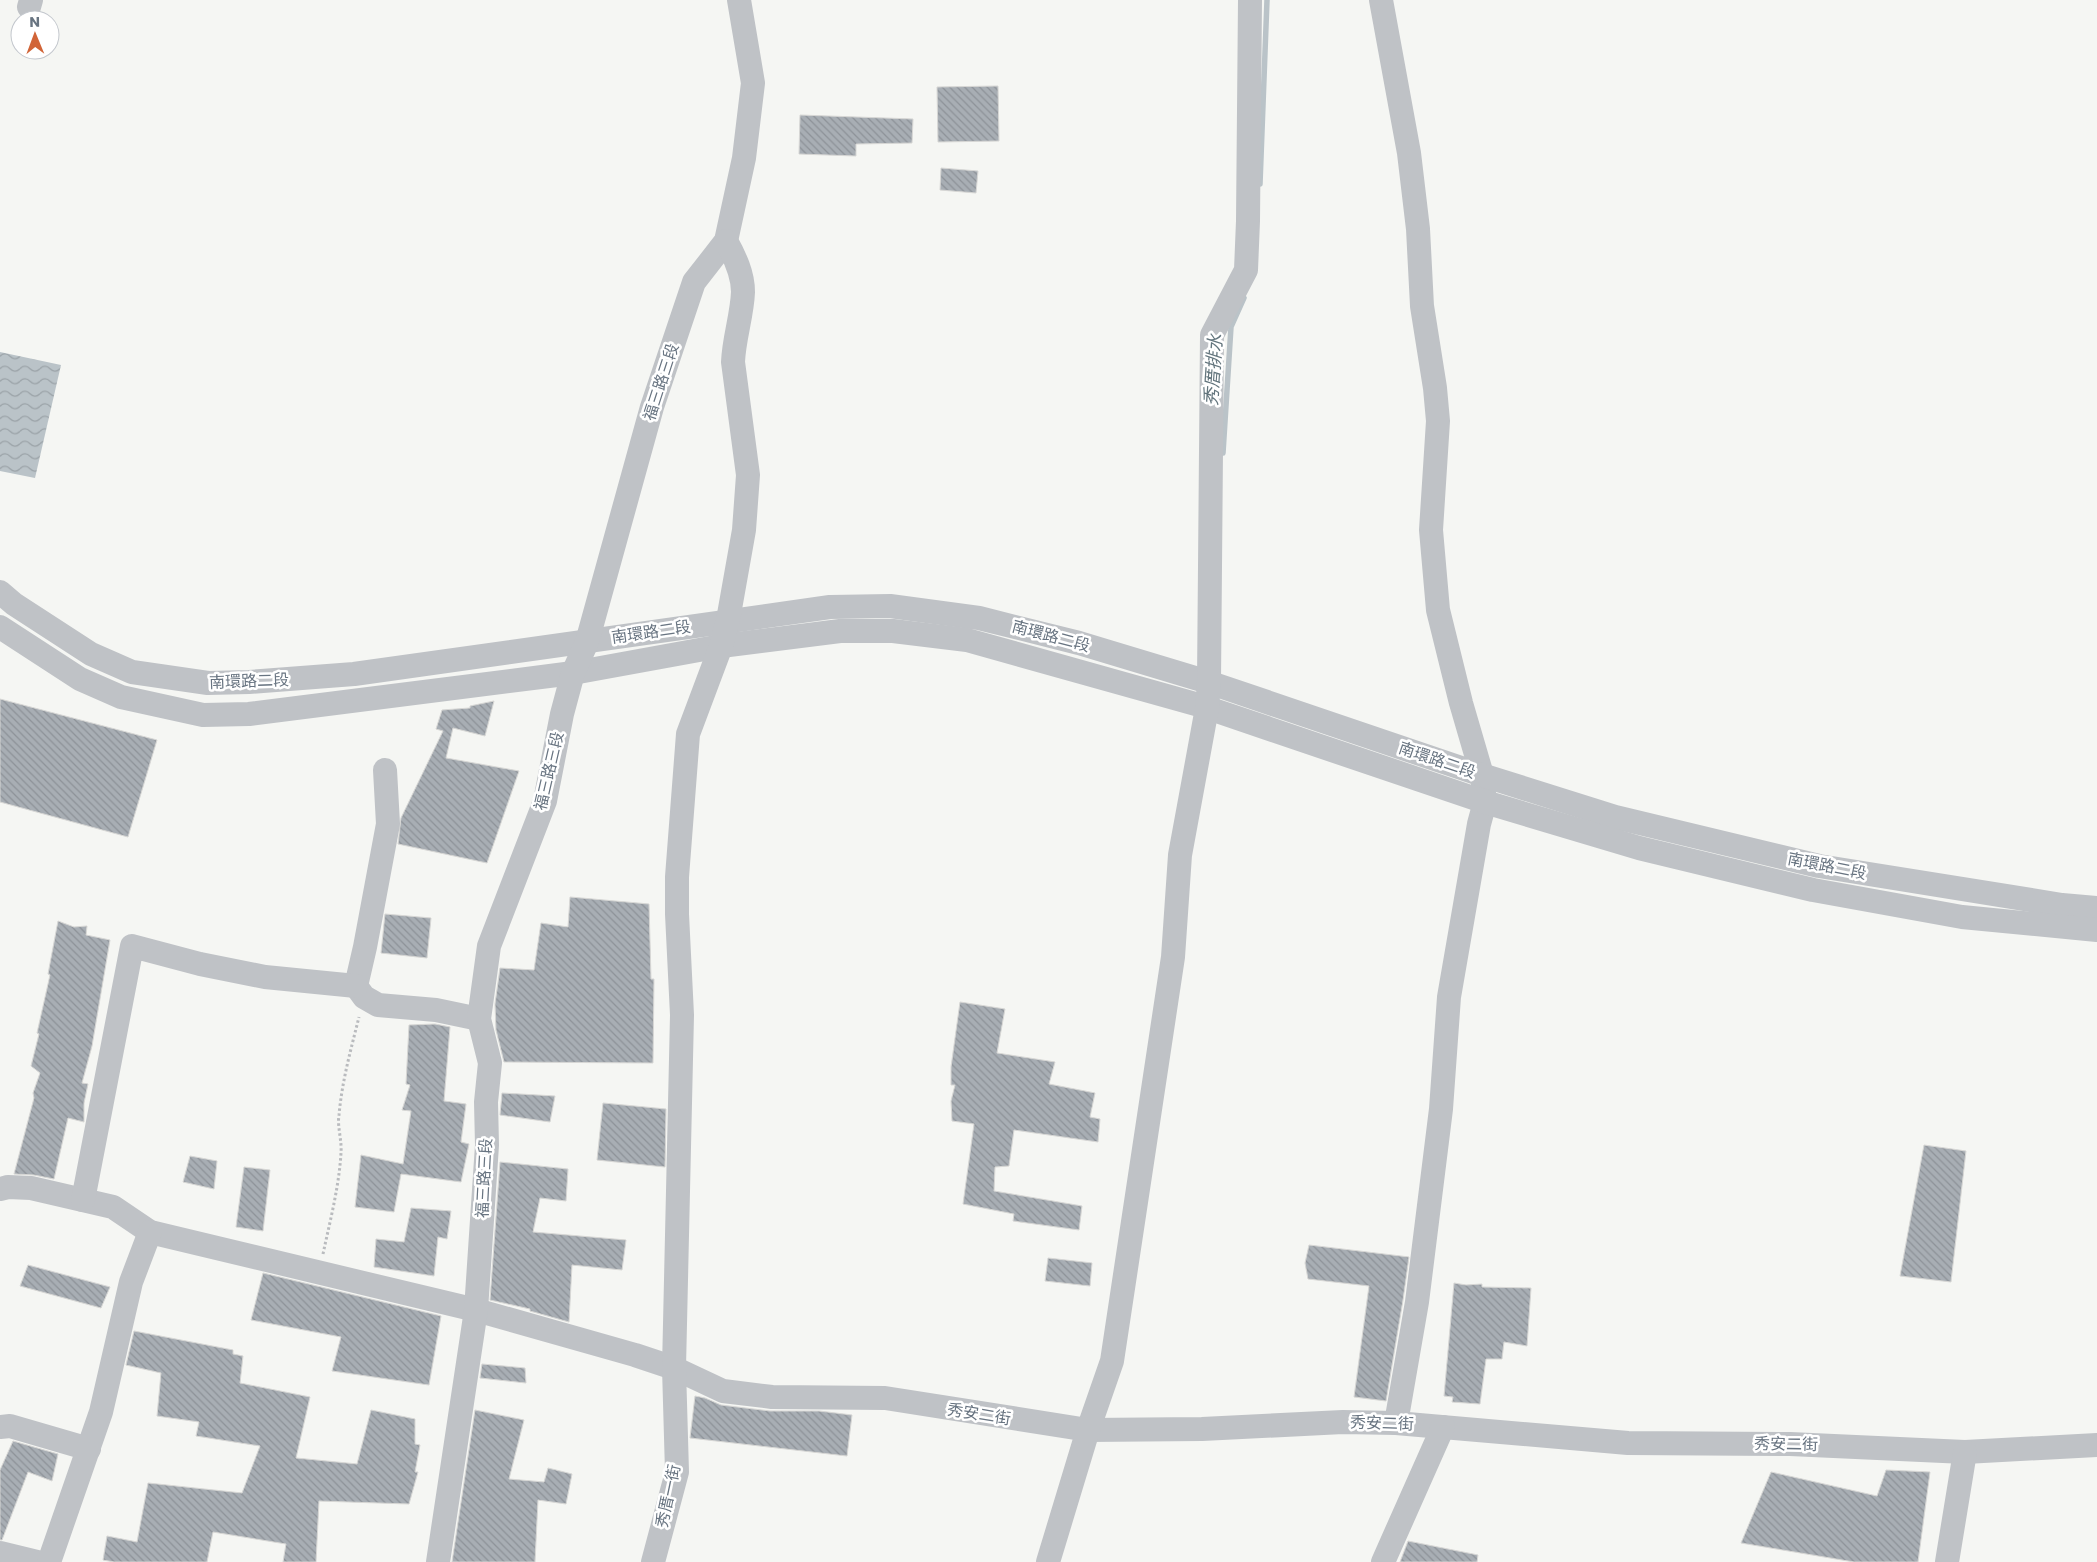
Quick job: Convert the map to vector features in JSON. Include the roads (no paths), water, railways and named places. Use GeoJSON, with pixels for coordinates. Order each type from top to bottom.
{"type":"FeatureCollection","features":[{"type":"Feature","properties":{"kind":"street","name":"福三路三段"},"geometry":{"type":"LineString","coordinates":[[438,1562],[476,1310],[487,1145],[486,1102],[490,1063],[479,1019],[489,946],[545,801],[562,714],[573,673],[587,642],[652,407],[694,282],[726,241],[744,158],[753,83],[739,0]]}},
{"type":"Feature","properties":{"kind":"street"},"geometry":{"type":"LineString","coordinates":[[1048,1562],[1088,1430],[1112,1361],[1172,957],[1180,855],[1207,708],[1209,682],[1212,335],[1246,270],[1250,0]]}},
{"type":"Feature","properties":{"kind":"street"},"geometry":{"type":"LineString","coordinates":[[1381,0],[1409,153],[1418,229],[1422,306],[1436,388],[1438,421],[1431,530],[1438,610],[1461,703],[1482,775],[1485,802],[1479,824],[1449,997],[1441,1109],[1417,1302],[1396,1423]]}},
{"type":"Feature","properties":{"kind":"street","name":"秀厝一街"},"geometry":{"type":"LineString","coordinates":[[653,1562],[677,1472],[674,1368],[682,1015],[677,877],[688,734],[721,646],[728,620],[744,530],[748,475],[733,362],[743,293],[737,261],[726,241]]}},
{"type":"Feature","properties":{"kind":"street","name":"南環路二段"},"geometry":{"type":"LineString","coordinates":[[0,592],[14,604],[91,654],[132,672],[208,683],[249,682],[354,674],[830,607],[890,606],[979,618],[1079,643],[1209,682],[1482,775],[1615,817],[1819,866],[2013,898],[2097,908]]}},
{"type":"Feature","properties":{"kind":"street","name":"南環路二段"},"geometry":{"type":"LineString","coordinates":[[0,627],[80,679],[121,697],[203,715],[249,714],[573,673],[721,646],[840,630],[893,631],[967,640],[1207,708],[1485,802],[1639,848],[1813,890],[1962,917],[2097,930]]}},
{"type":"Feature","properties":{"kind":"street"},"geometry":{"type":"LineString","coordinates":[[360,992],[365,947],[388,824],[385,770]]}},
{"type":"Feature","properties":{"kind":"street"},"geometry":{"type":"LineString","coordinates":[[82,1200],[132,946],[200,964],[265,978],[360,992],[378,1005],[436,1010],[479,1019]]}},
{"type":"Feature","properties":{"kind":"street"},"geometry":{"type":"LineString","coordinates":[[0,1189],[8,1187],[31,1188],[113,1207],[150,1232],[131,1282],[101,1412],[48,1562]]}},
{"type":"Feature","properties":{"kind":"street","name":"秀安二街"},"geometry":{"type":"LineString","coordinates":[[150,1232],[319,1274],[476,1310],[635,1355],[674,1368],[723,1391],[772,1397],[885,1398],[1088,1430],[1202,1429],[1343,1422],[1396,1423],[1628,1443],[1790,1444],[1965,1452],[2097,1445]]}},
{"type":"Feature","properties":{"kind":"street"},"geometry":{"type":"LineString","coordinates":[[0,1427],[10,1426],[88,1449]]}},
{"type":"Feature","properties":{"kind":"street"},"geometry":{"type":"LineString","coordinates":[[1383,1562],[1443,1427]]}},
{"type":"Feature","properties":{"kind":"street"},"geometry":{"type":"LineString","coordinates":[[1947,1562],[1965,1452]]}},
{"type":"Feature","properties":{"kind":"street"},"geometry":{"type":"LineString","coordinates":[[0,1553],[37,1562]]}},
{"type":"Feature","properties":{"kind":"water"},"geometry":{"type":"Polygon","coordinates":[[[0,352],[61,365],[35,478],[0,471],[0,352]]]}},
{"type":"Feature","properties":{"kind":"waterway","name":"秀厝排水"},"geometry":{"type":"LineString","coordinates":[[1260,184],[1267,0]]}},
{"type":"Feature","properties":{"kind":"waterway","name":"秀厝排水"},"geometry":{"type":"LineString","coordinates":[[1223,453],[1231,327],[1244,298]]}}]}
